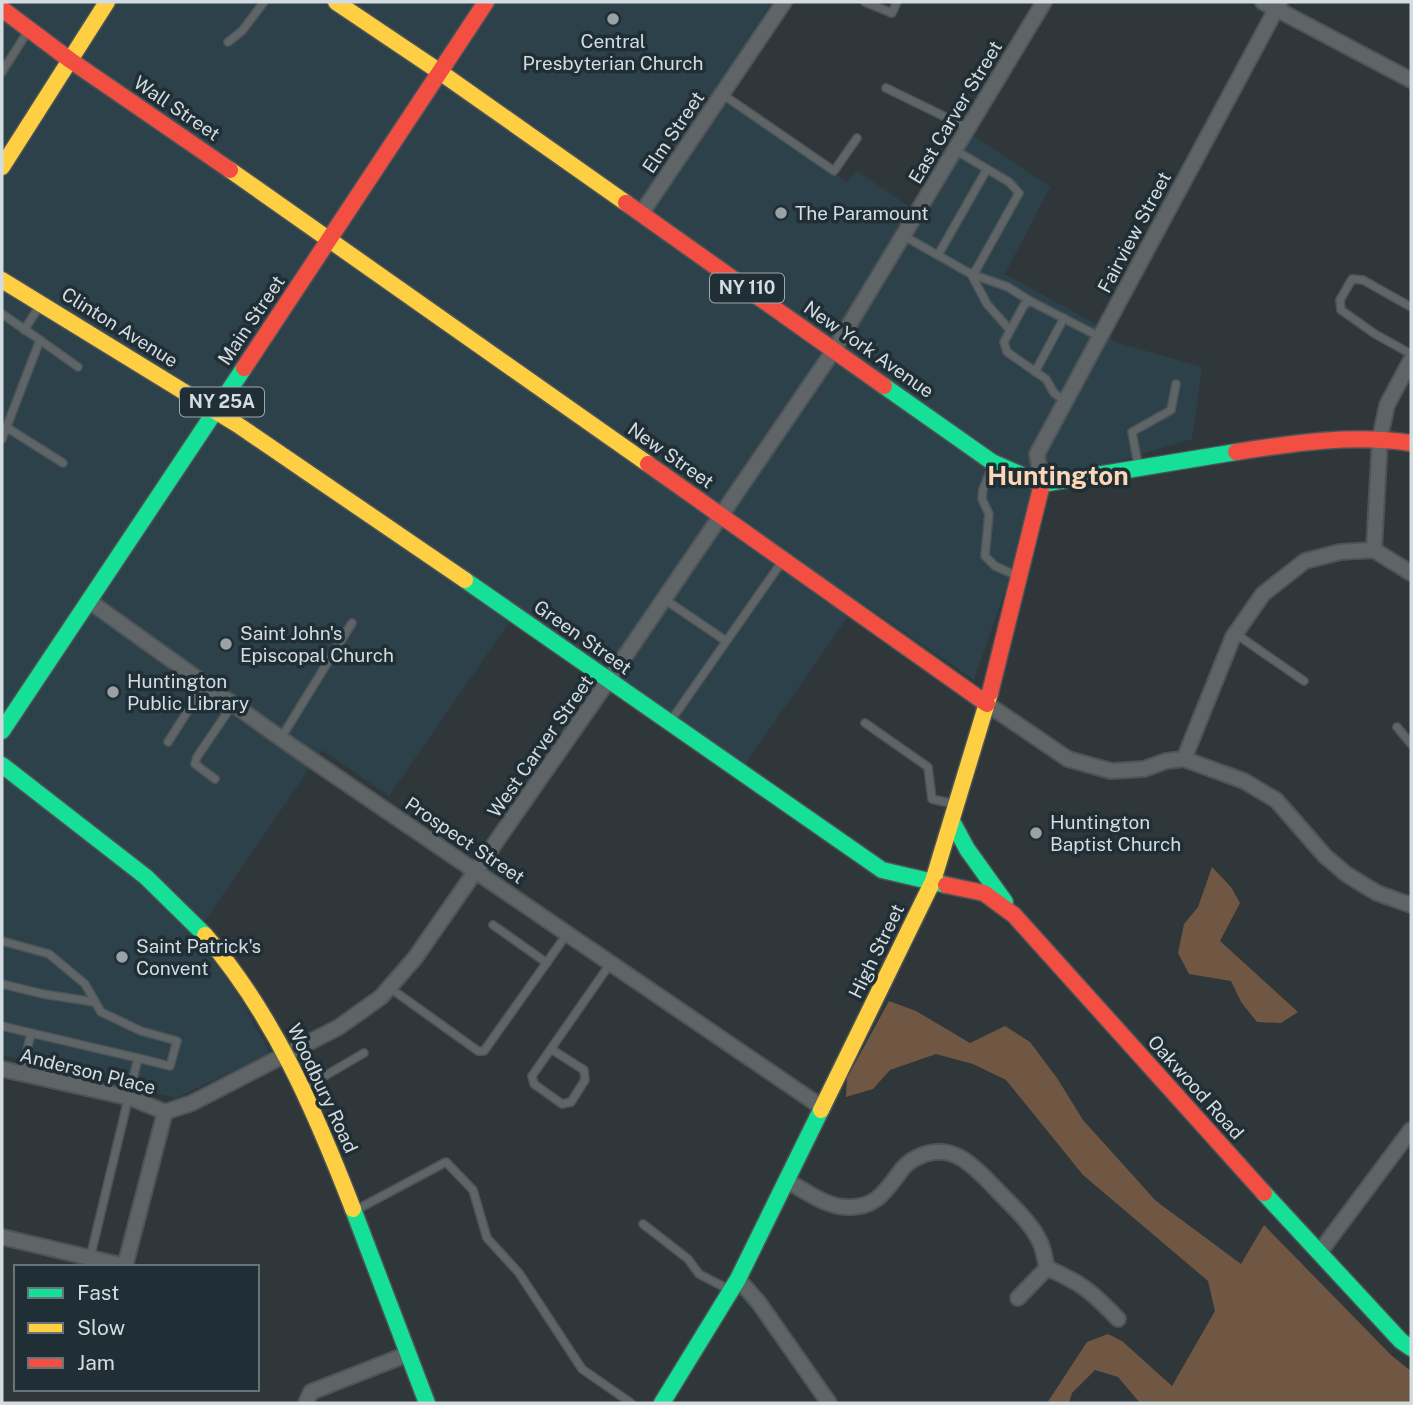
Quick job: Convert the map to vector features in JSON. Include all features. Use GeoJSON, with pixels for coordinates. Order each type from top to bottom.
{"type":"FeatureCollection","features":[{"type":"Feature","properties":{"kind":"main road"},"geometry":{"type":"LineString","coordinates":[[2,167],[107,2]]}},
{"type":"Feature","properties":{"kind":"main road","name":"New York Avenue"},"geometry":{"type":"LineString","coordinates":[[336,2],[440,72],[993,462],[1042,484]]}},
{"type":"Feature","properties":{"kind":"main road","name":"Main Street"},"geometry":{"type":"LineString","coordinates":[[2,731],[486,2]]}},
{"type":"Feature","properties":{"kind":"main road","name":"Wall Street"},"geometry":{"type":"LineString","coordinates":[[2,9],[69,60],[330,240]]}},
{"type":"Feature","properties":{"kind":"main road","name":"New Street"},"geometry":{"type":"LineString","coordinates":[[330,240],[987,704]]}},
{"type":"Feature","properties":{"kind":"main road","name":"Clinton Avenue"},"geometry":{"type":"LineString","coordinates":[[2,280],[216,411]]}},
{"type":"Feature","properties":{"kind":"main road","name":"Green Street"},"geometry":{"type":"LineString","coordinates":[[216,411],[380,521],[882,870],[933,881]]}},
{"type":"Feature","properties":{"kind":"main road"},"geometry":{"type":"LineString","coordinates":[[1042,484],[1297,442],[1380,438],[1411,443]]}},
{"type":"Feature","properties":{"kind":"main road","name":"High Street"},"geometry":{"type":"LineString","coordinates":[[662,1403],[735,1285],[933,881],[987,704],[1042,484]]}},
{"type":"Feature","properties":{"kind":"main road","name":"Woodbury Road"},"geometry":{"type":"LineString","coordinates":[[2,765],[153,883],[223,956],[267,1020],[302,1089],[354,1212],[427,1403]]}},
{"type":"Feature","properties":{"kind":"main road"},"geometry":{"type":"LineString","coordinates":[[953,822],[967,849],[1014,915]]}},
{"type":"Feature","properties":{"kind":"main road","name":"Oakwood Road"},"geometry":{"type":"LineString","coordinates":[[933,881],[984,893],[1014,915],[1319,1253],[1411,1348]]}},
{"type":"Feature","properties":{"kind":"street","name":"Elm Street"},"geometry":{"type":"LineString","coordinates":[[641,214],[784,2]]}},
{"type":"Feature","properties":{"kind":"street","name":"East Carver Street"},"geometry":{"type":"LineString","coordinates":[[834,350],[1044,2]]}},
{"type":"Feature","properties":{"kind":"street"},"geometry":{"type":"LineString","coordinates":[[1273,4],[1411,80]]}},
{"type":"Feature","properties":{"kind":"street","name":"Fairview Street"},"geometry":{"type":"LineString","coordinates":[[1042,484],[1037,454],[1273,4]]}},
{"type":"Feature","properties":{"kind":"street","name":"West Carver Street"},"geometry":{"type":"LineString","coordinates":[[165,1112],[191,1103],[339,1027],[380,998],[415,958],[477,871],[834,350]]}},
{"type":"Feature","properties":{"kind":"street"},"geometry":{"type":"LineString","coordinates":[[1374,550],[1380,438],[1387,405],[1411,360]]}},
{"type":"Feature","properties":{"kind":"street"},"geometry":{"type":"LineString","coordinates":[[1184,759],[1236,634],[1263,594],[1305,561],[1340,552],[1374,550],[1411,573]]}},
{"type":"Feature","properties":{"kind":"street","name":"Prospect Street"},"geometry":{"type":"LineString","coordinates":[[89,601],[281,738],[822,1108]]}},
{"type":"Feature","properties":{"kind":"street"},"geometry":{"type":"LineString","coordinates":[[987,704],[1068,759],[1111,771],[1144,768],[1184,759],[1244,781],[1276,800],[1325,856],[1346,874],[1377,893],[1411,905]]}},
{"type":"Feature","properties":{"kind":"street","name":"Anderson Place"},"geometry":{"type":"LineString","coordinates":[[2,1069],[128,1098],[165,1112]]}},
{"type":"Feature","properties":{"kind":"street"},"geometry":{"type":"LineString","coordinates":[[125,1265],[165,1112]]}},
{"type":"Feature","properties":{"kind":"street"},"geometry":{"type":"LineString","coordinates":[[1319,1253],[1411,1130]]}},
{"type":"Feature","properties":{"kind":"street"},"geometry":{"type":"LineString","coordinates":[[787,1181],[845,1208],[874,1202],[894,1184],[904,1167],[916,1157],[946,1151],[972,1164],[1022,1216],[1041,1243],[1047,1268]]}},
{"type":"Feature","properties":{"kind":"street"},"geometry":{"type":"LineString","coordinates":[[2,1237],[121,1265]]}},
{"type":"Feature","properties":{"kind":"street"},"geometry":{"type":"LineString","coordinates":[[1018,1298],[1047,1268]]}},
{"type":"Feature","properties":{"kind":"street"},"geometry":{"type":"LineString","coordinates":[[1047,1268],[1074,1280],[1091,1292],[1118,1319]]}},
{"type":"Feature","properties":{"kind":"street"},"geometry":{"type":"LineString","coordinates":[[735,1285],[759,1303],[829,1403]]}},
{"type":"Feature","properties":{"kind":"street"},"geometry":{"type":"LineString","coordinates":[[306,1403],[311,1392],[408,1354]]}},
{"type":"Feature","properties":{"kind":"lane"},"geometry":{"type":"LineString","coordinates":[[228,42],[242,31],[264,2]]}},
{"type":"Feature","properties":{"kind":"lane"},"geometry":{"type":"LineString","coordinates":[[865,2],[892,13],[897,2]]}},
{"type":"Feature","properties":{"kind":"lane"},"geometry":{"type":"LineString","coordinates":[[2,72],[29,30]]}},
{"type":"Feature","properties":{"kind":"lane"},"geometry":{"type":"LineString","coordinates":[[886,88],[968,128]]}},
{"type":"Feature","properties":{"kind":"lane"},"geometry":{"type":"LineString","coordinates":[[722,94],[835,171],[857,138]]}},
{"type":"Feature","properties":{"kind":"lane"},"geometry":{"type":"LineString","coordinates":[[954,150],[1009,182],[1019,193],[976,270],[971,274]]}},
{"type":"Feature","properties":{"kind":"lane"},"geometry":{"type":"LineString","coordinates":[[938,255],[987,169]]}},
{"type":"Feature","properties":{"kind":"lane"},"geometry":{"type":"LineString","coordinates":[[903,235],[971,274],[1008,287],[1100,337]]}},
{"type":"Feature","properties":{"kind":"lane"},"geometry":{"type":"LineString","coordinates":[[971,274],[987,304],[1010,330]]}},
{"type":"Feature","properties":{"kind":"lane"},"geometry":{"type":"LineString","coordinates":[[1411,307],[1363,280],[1352,279],[1340,300],[1341,310],[1352,320],[1411,354]]}},
{"type":"Feature","properties":{"kind":"lane"},"geometry":{"type":"LineString","coordinates":[[1030,301],[1024,305],[1004,342],[1007,352],[1045,379],[1054,393],[1065,401]]}},
{"type":"Feature","properties":{"kind":"lane"},"geometry":{"type":"LineString","coordinates":[[24,330],[41,303]]}},
{"type":"Feature","properties":{"kind":"lane"},"geometry":{"type":"LineString","coordinates":[[3,318],[78,367]]}},
{"type":"Feature","properties":{"kind":"lane"},"geometry":{"type":"LineString","coordinates":[[1035,372],[1064,318]]}},
{"type":"Feature","properties":{"kind":"lane"},"geometry":{"type":"LineString","coordinates":[[2,439],[40,340]]}},
{"type":"Feature","properties":{"kind":"lane"},"geometry":{"type":"LineString","coordinates":[[1139,468],[1132,432],[1171,410],[1177,384]]}},
{"type":"Feature","properties":{"kind":"lane"},"geometry":{"type":"LineString","coordinates":[[6,428],[63,463]]}},
{"type":"Feature","properties":{"kind":"lane"},"geometry":{"type":"LineString","coordinates":[[993,462],[982,489],[982,499],[989,514],[985,556],[995,566],[1019,576]]}},
{"type":"Feature","properties":{"kind":"lane"},"geometry":{"type":"LineString","coordinates":[[669,723],[783,560]]}},
{"type":"Feature","properties":{"kind":"lane"},"geometry":{"type":"LineString","coordinates":[[664,598],[726,641]]}},
{"type":"Feature","properties":{"kind":"lane"},"geometry":{"type":"LineString","coordinates":[[281,738],[352,623]]}},
{"type":"Feature","properties":{"kind":"lane"},"geometry":{"type":"LineString","coordinates":[[1236,634],[1304,681]]}},
{"type":"Feature","properties":{"kind":"lane"},"geometry":{"type":"LineString","coordinates":[[168,742],[205,684]]}},
{"type":"Feature","properties":{"kind":"lane"},"geometry":{"type":"LineString","coordinates":[[215,779],[195,764],[233,704]]}},
{"type":"Feature","properties":{"kind":"lane"},"geometry":{"type":"LineString","coordinates":[[865,723],[928,767],[932,799],[958,806]]}},
{"type":"Feature","properties":{"kind":"lane"},"geometry":{"type":"LineString","coordinates":[[1397,727],[1411,744]]}},
{"type":"Feature","properties":{"kind":"lane"},"geometry":{"type":"LineString","coordinates":[[493,925],[547,963]]}},
{"type":"Feature","properties":{"kind":"lane"},"geometry":{"type":"LineString","coordinates":[[389,987],[478,1051],[484,1051],[567,933]]}},
{"type":"Feature","properties":{"kind":"lane"},"geometry":{"type":"LineString","coordinates":[[2,941],[49,954],[85,984],[101,1012],[141,1031],[177,1041],[170,1066],[2,1026]]}},
{"type":"Feature","properties":{"kind":"lane"},"geometry":{"type":"LineString","coordinates":[[551,1049],[584,1070],[585,1080],[571,1102],[562,1104],[534,1084],[532,1076],[611,963]]}},
{"type":"Feature","properties":{"kind":"lane"},"geometry":{"type":"LineString","coordinates":[[2,984],[94,1002]]}},
{"type":"Feature","properties":{"kind":"lane"},"geometry":{"type":"LineString","coordinates":[[22,1074],[31,1033]]}},
{"type":"Feature","properties":{"kind":"lane"},"geometry":{"type":"LineString","coordinates":[[302,1089],[364,1052]]}},
{"type":"Feature","properties":{"kind":"lane"},"geometry":{"type":"LineString","coordinates":[[90,1258],[138,1058]]}},
{"type":"Feature","properties":{"kind":"lane"},"geometry":{"type":"LineString","coordinates":[[354,1212],[446,1162],[473,1190],[487,1238],[519,1273],[582,1369],[631,1403]]}},
{"type":"Feature","properties":{"kind":"lane"},"geometry":{"type":"LineString","coordinates":[[643,1224],[688,1259],[699,1275],[735,1285]]}},
{"type":"Feature","properties":{"kind":"shaded area"},"geometry":{"type":"Polygon","coordinates":[[[2,2],[772,2],[713,92],[847,182],[857,171],[910,207],[959,126],[1050,187],[1005,274],[1092,322],[1115,342],[1202,367],[1192,439],[1042,484],[974,680],[859,601],[745,764],[519,608],[389,796],[322,750],[194,937],[235,989],[270,1054],[176,1098],[2,1055],[2,2]]]}},
{"type":"Feature","properties":{"kind":"shaded area"},"geometry":{"type":"Polygon","coordinates":[[[1212,867],[1231,887],[1240,903],[1220,941],[1298,1012],[1281,1023],[1257,1022],[1241,1002],[1231,981],[1189,974],[1178,953],[1184,924],[1198,907],[1212,867]]]}},
{"type":"Feature","properties":{"kind":"shaded area"},"geometry":{"type":"Polygon","coordinates":[[[889,1001],[916,1011],[970,1043],[1005,1026],[1030,1042],[1083,1120],[1156,1201],[1241,1264],[1264,1225],[1391,1355],[1411,1371],[1411,1403],[1140,1403],[1118,1377],[1095,1370],[1072,1393],[1069,1403],[1047,1403],[1087,1342],[1108,1334],[1122,1341],[1172,1386],[1215,1311],[1208,1281],[1083,1175],[1006,1080],[973,1064],[936,1054],[890,1070],[873,1089],[846,1097],[847,1078],[889,1001]]]}},
{"type":"Feature","properties":{"kind":"traffic: fast"},"geometry":{"type":"LineString","coordinates":[[2,731],[244,368]]}},
{"type":"Feature","properties":{"kind":"traffic: fast"},"geometry":{"type":"LineString","coordinates":[[884,386],[992,462],[1042,484],[1236,452]]}},
{"type":"Feature","properties":{"kind":"traffic: fast"},"geometry":{"type":"LineString","coordinates":[[465,580],[882,870],[946,885]]}},
{"type":"Feature","properties":{"kind":"traffic: fast"},"geometry":{"type":"LineString","coordinates":[[2,765],[146,877],[205,935]]}},
{"type":"Feature","properties":{"kind":"traffic: fast"},"geometry":{"type":"LineString","coordinates":[[953,823],[967,849],[1005,902]]}},
{"type":"Feature","properties":{"kind":"traffic: fast"},"geometry":{"type":"LineString","coordinates":[[662,1403],[738,1279],[821,1110]]}},
{"type":"Feature","properties":{"kind":"traffic: fast"},"geometry":{"type":"LineString","coordinates":[[1264,1193],[1401,1341],[1411,1348]]}},
{"type":"Feature","properties":{"kind":"traffic: fast"},"geometry":{"type":"LineString","coordinates":[[353,1209],[427,1403]]}},
{"type":"Feature","properties":{"kind":"traffic: slow"},"geometry":{"type":"LineString","coordinates":[[2,167],[107,2]]}},
{"type":"Feature","properties":{"kind":"traffic: slow"},"geometry":{"type":"LineString","coordinates":[[336,2],[626,203]]}},
{"type":"Feature","properties":{"kind":"traffic: slow"},"geometry":{"type":"LineString","coordinates":[[230,170],[648,464]]}},
{"type":"Feature","properties":{"kind":"traffic: slow"},"geometry":{"type":"LineString","coordinates":[[2,280],[238,425],[465,580]]}},
{"type":"Feature","properties":{"kind":"traffic: slow"},"geometry":{"type":"LineString","coordinates":[[821,1110],[933,881],[990,693]]}},
{"type":"Feature","properties":{"kind":"traffic: slow"},"geometry":{"type":"LineString","coordinates":[[205,935],[252,998],[291,1065],[324,1136],[353,1209]]}},
{"type":"Feature","properties":{"kind":"traffic: jam"},"geometry":{"type":"LineString","coordinates":[[244,368],[486,2]]}},
{"type":"Feature","properties":{"kind":"traffic: jam"},"geometry":{"type":"LineString","coordinates":[[2,9],[70,60],[230,170]]}},
{"type":"Feature","properties":{"kind":"traffic: jam"},"geometry":{"type":"LineString","coordinates":[[626,203],[884,386]]}},
{"type":"Feature","properties":{"kind":"traffic: jam"},"geometry":{"type":"LineString","coordinates":[[1236,452],[1345,440],[1411,443]]}},
{"type":"Feature","properties":{"kind":"traffic: jam"},"geometry":{"type":"LineString","coordinates":[[648,464],[987,704]]}},
{"type":"Feature","properties":{"kind":"traffic: jam"},"geometry":{"type":"LineString","coordinates":[[990,693],[1042,484]]}},
{"type":"Feature","properties":{"kind":"traffic: jam"},"geometry":{"type":"LineString","coordinates":[[946,885],[984,893],[1014,915],[1264,1193]]}},
{"type":"Feature","properties":{"kind":"place","name":"Central Presbyterian Church"},"geometry":{"type":"Point","coordinates":[613,19]}},
{"type":"Feature","properties":{"kind":"place","name":"The Paramount"},"geometry":{"type":"Point","coordinates":[781,213]}},
{"type":"Feature","properties":{"kind":"place","name":"Saint John's Episcopal Church"},"geometry":{"type":"Point","coordinates":[226,644]}},
{"type":"Feature","properties":{"kind":"place","name":"Huntington Public Library"},"geometry":{"type":"Point","coordinates":[113,692]}},
{"type":"Feature","properties":{"kind":"place","name":"Huntington Baptist Church"},"geometry":{"type":"Point","coordinates":[1036,833]}},
{"type":"Feature","properties":{"kind":"place","name":"Saint Patrick's Convent"},"geometry":{"type":"Point","coordinates":[122,957]}},
{"type":"Feature","properties":{"kind":"district","name":"Huntington"},"geometry":{"type":"Point","coordinates":[1058,476]}}]}
